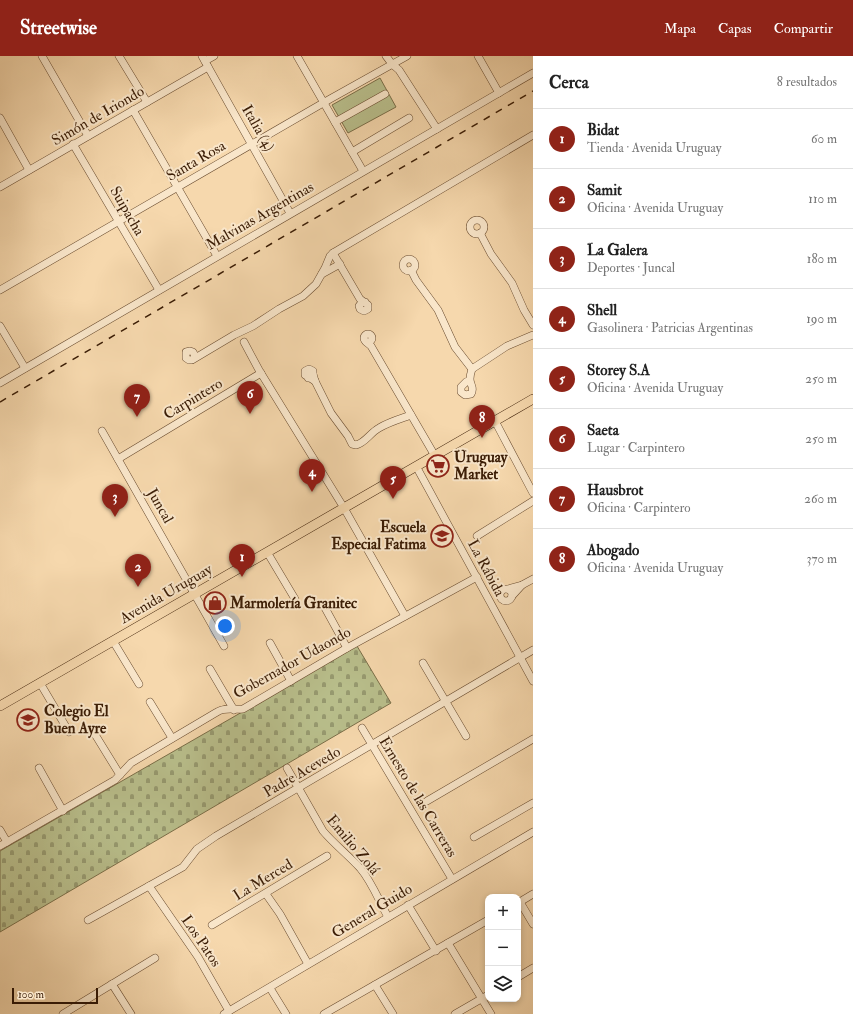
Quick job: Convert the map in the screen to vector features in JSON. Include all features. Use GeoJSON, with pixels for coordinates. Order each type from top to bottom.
{"type":"FeatureCollection","features":[{"type":"Feature","properties":{"kind":"main road","name":"Avenida Uruguay"},"geometry":{"type":"LineString","coordinates":[[0,706],[533,399]]}},
{"type":"Feature","properties":{"kind":"street"},"geometry":{"type":"LineString","coordinates":[[42,56],[88,136]]}},
{"type":"Feature","properties":{"kind":"street"},"geometry":{"type":"LineString","coordinates":[[119,56],[147,102]]}},
{"type":"Feature","properties":{"kind":"street","name":"Simón de Iriondo"},"geometry":{"type":"LineString","coordinates":[[0,187],[147,102],[214,56]]}},
{"type":"Feature","properties":{"kind":"street"},"geometry":{"type":"LineString","coordinates":[[297,56],[363,171]]}},
{"type":"Feature","properties":{"kind":"street"},"geometry":{"type":"LineString","coordinates":[[386,56],[399,70],[437,129]]}},
{"type":"Feature","properties":{"kind":"street","name":"Santa Rosa"},"geometry":{"type":"LineString","coordinates":[[0,290],[324,102],[407,56]]}},
{"type":"Feature","properties":{"kind":"street"},"geometry":{"type":"LineString","coordinates":[[478,56],[499,93]]}},
{"type":"Feature","properties":{"kind":"street","name":"Italia (4)"},"geometry":{"type":"LineString","coordinates":[[205,62],[290,213]]}},
{"type":"Feature","properties":{"kind":"street","name":"Malvinas Argentinas"},"geometry":{"type":"LineString","coordinates":[[0,383],[533,73]]}},
{"type":"Feature","properties":{"kind":"street"},"geometry":{"type":"LineString","coordinates":[[335,122],[385,94]]}},
{"type":"Feature","properties":{"kind":"street"},"geometry":{"type":"LineString","coordinates":[[133,110],[217,256]]}},
{"type":"Feature","properties":{"kind":"street"},"geometry":{"type":"LineString","coordinates":[[0,118],[29,170]]}},
{"type":"Feature","properties":{"kind":"street"},"geometry":{"type":"LineString","coordinates":[[352,152],[409,118]]}},
{"type":"Feature","properties":{"kind":"street"},"geometry":{"type":"LineString","coordinates":[[196,355],[245,330],[303,296],[316,284],[333,253],[533,135]]}},
{"type":"Feature","properties":{"kind":"street","name":"Suipacha"},"geometry":{"type":"LineString","coordinates":[[73,144],[159,290]]}},
{"type":"Feature","properties":{"kind":"street"},"geometry":{"type":"LineString","coordinates":[[480,233],[491,254],[512,283],[524,310],[533,325]]}},
{"type":"Feature","properties":{"kind":"street"},"geometry":{"type":"LineString","coordinates":[[333,253],[362,302]]}},
{"type":"Feature","properties":{"kind":"street"},"geometry":{"type":"LineString","coordinates":[[322,274],[340,264]]}},
{"type":"Feature","properties":{"kind":"street"},"geometry":{"type":"LineString","coordinates":[[411,270],[438,310],[454,347],[472,369]]}},
{"type":"Feature","properties":{"kind":"street"},"geometry":{"type":"LineString","coordinates":[[0,326],[25,368]]}},
{"type":"Feature","properties":{"kind":"street"},"geometry":{"type":"LineString","coordinates":[[244,342],[245,330]]}},
{"type":"Feature","properties":{"kind":"street"},"geometry":{"type":"LineString","coordinates":[[234,335],[244,342],[261,373],[344,508],[405,616]]}},
{"type":"Feature","properties":{"kind":"street"},"geometry":{"type":"LineString","coordinates":[[470,380],[472,369],[507,346],[533,335]]}},
{"type":"Feature","properties":{"kind":"street"},"geometry":{"type":"LineString","coordinates":[[370,343],[435,456]]}},
{"type":"Feature","properties":{"kind":"street","name":"Carpintero"},"geometry":{"type":"LineString","coordinates":[[118,459],[261,373]]}},
{"type":"Feature","properties":{"kind":"street"},"geometry":{"type":"LineString","coordinates":[[312,378],[331,413],[352,444],[356,446],[362,443],[382,426],[411,415]]}},
{"type":"Feature","properties":{"kind":"street"},"geometry":{"type":"LineString","coordinates":[[495,421],[533,493]]}},
{"type":"Feature","properties":{"kind":"street","name":"Juncal"},"geometry":{"type":"LineString","coordinates":[[102,431],[195,594]]}},
{"type":"Feature","properties":{"kind":"street","name":"La Rábida"},"geometry":{"type":"LineString","coordinates":[[416,466],[477,576],[519,658],[533,681]]}},
{"type":"Feature","properties":{"kind":"street"},"geometry":{"type":"LineString","coordinates":[[477,536],[533,501]]}},
{"type":"Feature","properties":{"kind":"street"},"geometry":{"type":"LineString","coordinates":[[267,552],[295,599]]}},
{"type":"Feature","properties":{"kind":"street","name":"Gobernador Udaondo"},"geometry":{"type":"LineString","coordinates":[[0,846],[115,780],[131,763],[223,709],[243,709],[347,648],[477,576]]}},
{"type":"Feature","properties":{"kind":"street"},"geometry":{"type":"LineString","coordinates":[[522,585],[508,600],[504,600],[501,597],[502,591],[522,585],[533,579]]}},
{"type":"Feature","properties":{"kind":"street"},"geometry":{"type":"LineString","coordinates":[[508,589],[512,596]]}},
{"type":"Feature","properties":{"kind":"street"},"geometry":{"type":"LineString","coordinates":[[195,594],[224,646]]}},
{"type":"Feature","properties":{"kind":"street"},"geometry":{"type":"LineString","coordinates":[[324,606],[347,648]]}},
{"type":"Feature","properties":{"kind":"street"},"geometry":{"type":"LineString","coordinates":[[113,641],[139,684]]}},
{"type":"Feature","properties":{"kind":"street"},"geometry":{"type":"LineString","coordinates":[[270,643],[291,681]]}},
{"type":"Feature","properties":{"kind":"street","name":"Padre Acevedo"},"geometry":{"type":"LineString","coordinates":[[88,920],[182,867],[205,843],[533,650]]}},
{"type":"Feature","properties":{"kind":"street"},"geometry":{"type":"LineString","coordinates":[[423,663],[466,736]]}},
{"type":"Feature","properties":{"kind":"street"},"geometry":{"type":"LineString","coordinates":[[210,669],[234,710]]}},
{"type":"Feature","properties":{"kind":"street"},"geometry":{"type":"LineString","coordinates":[[40,683],[69,732]]}},
{"type":"Feature","properties":{"kind":"street"},"geometry":{"type":"LineString","coordinates":[[150,702],[172,738]]}},
{"type":"Feature","properties":{"kind":"street","name":"Ernesto de las Carreras"},"geometry":{"type":"LineString","coordinates":[[362,728],[452,879]]}},
{"type":"Feature","properties":{"kind":"street"},"geometry":{"type":"LineString","coordinates":[[96,736],[120,775]]}},
{"type":"Feature","properties":{"kind":"street"},"geometry":{"type":"LineString","coordinates":[[427,801],[533,739]]}},
{"type":"Feature","properties":{"kind":"street"},"geometry":{"type":"LineString","coordinates":[[39,768],[63,811]]}},
{"type":"Feature","properties":{"kind":"street","name":"Emilio Zolá"},"geometry":{"type":"LineString","coordinates":[[287,768],[323,830],[330,839],[361,869],[388,917]]}},
{"type":"Feature","properties":{"kind":"street"},"geometry":{"type":"LineString","coordinates":[[474,837],[533,803]]}},
{"type":"Feature","properties":{"kind":"street"},"geometry":{"type":"LineString","coordinates":[[0,830],[7,842]]}},
{"type":"Feature","properties":{"kind":"street","name":"General Guido"},"geometry":{"type":"LineString","coordinates":[[227,1012],[533,832]]}},
{"type":"Feature","properties":{"kind":"street","name":"La Merced"},"geometry":{"type":"LineString","coordinates":[[212,925],[266,894],[327,856]]}},
{"type":"Feature","properties":{"kind":"street","name":"Los Patos"},"geometry":{"type":"LineString","coordinates":[[149,886],[198,957],[227,1012]]}},
{"type":"Feature","properties":{"kind":"street"},"geometry":{"type":"LineString","coordinates":[[266,894],[280,914],[308,964]]}},
{"type":"Feature","properties":{"kind":"street"},"geometry":{"type":"LineString","coordinates":[[521,901],[533,894]]}},
{"type":"Feature","properties":{"kind":"street"},"geometry":{"type":"LineString","coordinates":[[408,905],[436,951]]}},
{"type":"Feature","properties":{"kind":"street"},"geometry":{"type":"LineString","coordinates":[[521,905],[533,924]]}},
{"type":"Feature","properties":{"kind":"street"},"geometry":{"type":"LineString","coordinates":[[324,1014],[485,922]]}},
{"type":"Feature","properties":{"kind":"street"},"geometry":{"type":"LineString","coordinates":[[448,943],[485,996],[456,1014]]}},
{"type":"Feature","properties":{"kind":"street"},"geometry":{"type":"LineString","coordinates":[[63,1014],[155,958]]}},
{"type":"Feature","properties":{"kind":"street"},"geometry":{"type":"LineString","coordinates":[[521,975],[533,968]]}},
{"type":"Feature","properties":{"kind":"street"},"geometry":{"type":"LineString","coordinates":[[112,984],[131,1014]]}},
{"type":"Feature","properties":{"kind":"street"},"geometry":{"type":"LineString","coordinates":[[375,985],[393,1014]]}},
{"type":"Feature","properties":{"kind":"street"},"geometry":{"type":"LineString","coordinates":[[270,988],[286,1014]]}},
{"type":"Feature","properties":{"kind":"street"},"geometry":{"type":"LineString","coordinates":[[487,1002],[491,1014]]}},
{"type":"Feature","properties":{"kind":"green space"},"geometry":{"type":"Polygon","coordinates":[[[380,78],[396,107],[348,133],[332,105],[380,78]]]}},
{"type":"Feature","properties":{"kind":"green space"},"geometry":{"type":"Polygon","coordinates":[[[357,646],[391,703],[0,932],[0,851],[357,646]]]}},
{"type":"Feature","properties":{"kind":"railway"},"geometry":{"type":"LineString","coordinates":[[0,402],[533,91]]}},
{"type":"Feature","properties":{"kind":"place","name":"Saeta"},"geometry":{"type":"Point","coordinates":[250,414]}},
{"type":"Feature","properties":{"kind":"place","name":"Hausbrot"},"geometry":{"type":"Point","coordinates":[137,417]}},
{"type":"Feature","properties":{"kind":"place","name":"Abogado"},"geometry":{"type":"Point","coordinates":[482,438]}},
{"type":"Feature","properties":{"kind":"place","name":"Uruguay Market"},"geometry":{"type":"Point","coordinates":[438,466]}},
{"type":"Feature","properties":{"kind":"place","name":"Shell"},"geometry":{"type":"Point","coordinates":[312,492]}},
{"type":"Feature","properties":{"kind":"place","name":"Storey S.A"},"geometry":{"type":"Point","coordinates":[393,499]}},
{"type":"Feature","properties":{"kind":"place","name":"La Galera"},"geometry":{"type":"Point","coordinates":[115,517]}},
{"type":"Feature","properties":{"kind":"place","name":"Escuela Especial Fatima"},"geometry":{"type":"Point","coordinates":[442,536]}},
{"type":"Feature","properties":{"kind":"place","name":"Bidat"},"geometry":{"type":"Point","coordinates":[242,577]}},
{"type":"Feature","properties":{"kind":"place","name":"Samit"},"geometry":{"type":"Point","coordinates":[138,587]}},
{"type":"Feature","properties":{"kind":"place","name":"Marmolería Granitec"},"geometry":{"type":"Point","coordinates":[215,603]}},
{"type":"Feature","properties":{"kind":"place","name":"Colegio El Buen Ayre"},"geometry":{"type":"Point","coordinates":[28,720]}}]}
